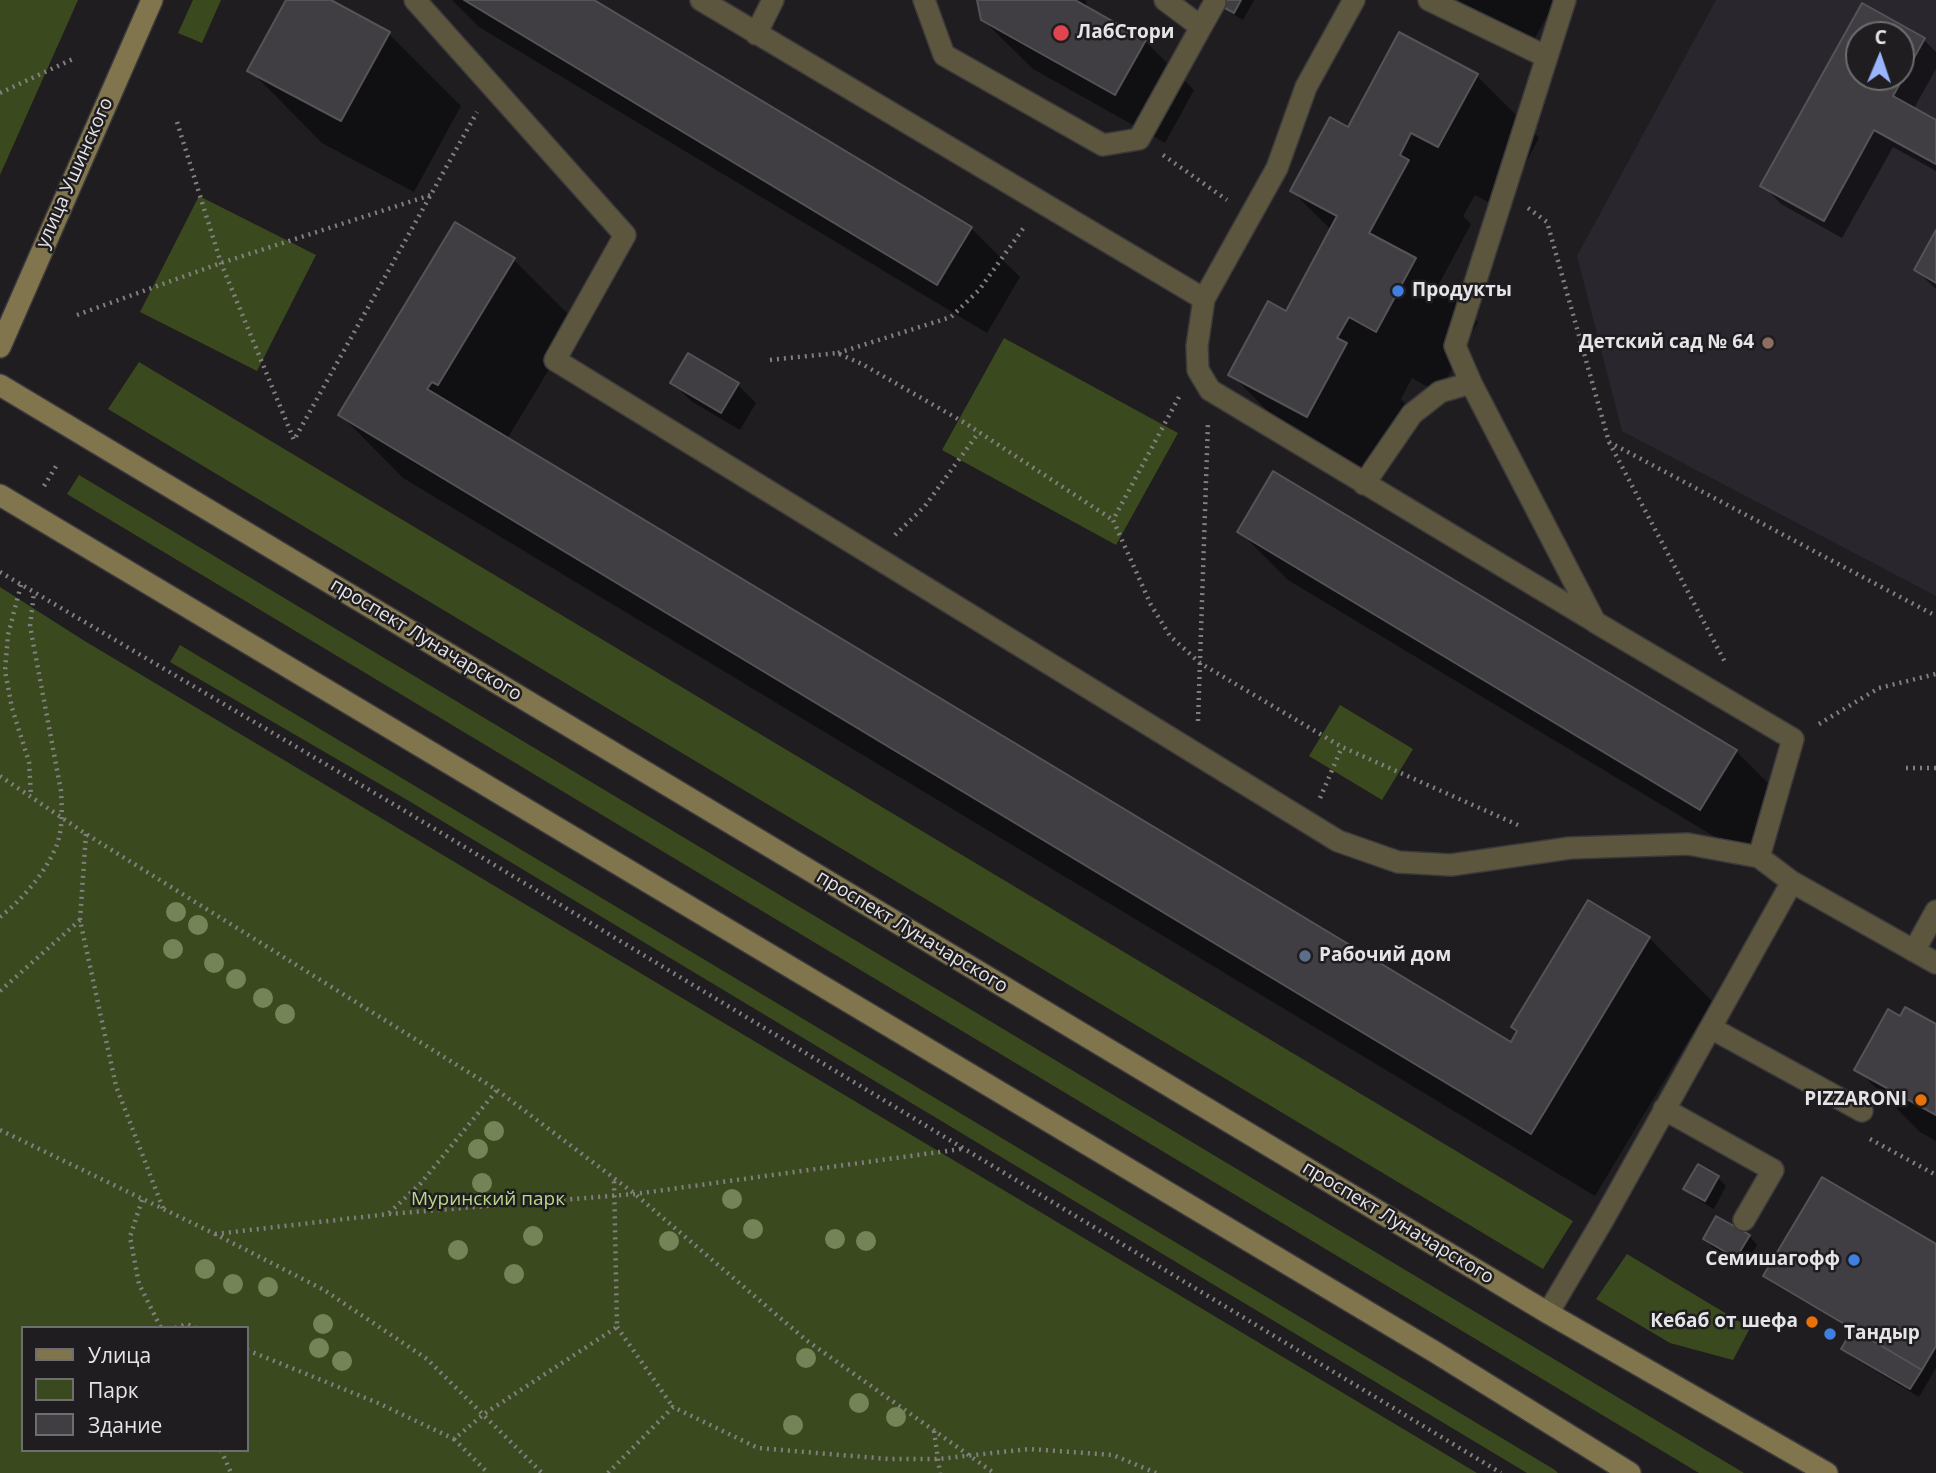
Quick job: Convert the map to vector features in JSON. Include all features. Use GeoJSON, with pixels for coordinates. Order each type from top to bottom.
{"type":"FeatureCollection","features":[{"type":"Feature","properties":{"kind":"main road","name":"улица Ушинского"},"geometry":{"type":"LineString","coordinates":[[0,347],[152,0]]}},
{"type":"Feature","properties":{"kind":"main road","name":"проспект Луначарского"},"geometry":{"type":"LineString","coordinates":[[0,385],[1548,1313],[1827,1473]]}},
{"type":"Feature","properties":{"kind":"main road"},"geometry":{"type":"LineString","coordinates":[[0,495],[1400,1331],[1630,1473]]}},
{"type":"Feature","properties":{"kind":"lane"},"geometry":{"type":"LineString","coordinates":[[415,0],[625,235],[555,360],[1338,841],[1398,862],[1451,865],[1570,848],[1688,844],[1759,857],[1792,882],[1936,963]]}},
{"type":"Feature","properties":{"kind":"lane"},"geometry":{"type":"LineString","coordinates":[[701,0],[1204,299]]}},
{"type":"Feature","properties":{"kind":"lane"},"geometry":{"type":"LineString","coordinates":[[756,34],[773,0]]}},
{"type":"Feature","properties":{"kind":"lane"},"geometry":{"type":"LineString","coordinates":[[924,0],[944,55],[1102,145],[1139,139],[1215,2]]}},
{"type":"Feature","properties":{"kind":"lane"},"geometry":{"type":"LineString","coordinates":[[1165,0],[1201,27]]}},
{"type":"Feature","properties":{"kind":"lane"},"geometry":{"type":"LineString","coordinates":[[1354,0],[1306,87],[1277,168],[1204,299],[1196,346],[1198,370],[1210,390],[1793,739],[1759,857]]}},
{"type":"Feature","properties":{"kind":"lane"},"geometry":{"type":"LineString","coordinates":[[1429,0],[1547,57]]}},
{"type":"Feature","properties":{"kind":"lane"},"geometry":{"type":"LineString","coordinates":[[1565,0],[1455,346],[1471,383],[1595,622]]}},
{"type":"Feature","properties":{"kind":"lane"},"geometry":{"type":"LineString","coordinates":[[1364,484],[1412,414],[1440,392],[1471,383]]}},
{"type":"Feature","properties":{"kind":"lane"},"geometry":{"type":"LineString","coordinates":[[1548,1313],[1792,882]]}},
{"type":"Feature","properties":{"kind":"lane"},"geometry":{"type":"LineString","coordinates":[[1914,951],[1936,911]]}},
{"type":"Feature","properties":{"kind":"lane"},"geometry":{"type":"LineString","coordinates":[[1711,1028],[1863,1111]]}},
{"type":"Feature","properties":{"kind":"lane"},"geometry":{"type":"LineString","coordinates":[[1664,1109],[1773,1170],[1744,1220]]}},
{"type":"Feature","properties":{"kind":"path"},"geometry":{"type":"LineString","coordinates":[[0,93],[75,58]]}},
{"type":"Feature","properties":{"kind":"path"},"geometry":{"type":"LineString","coordinates":[[177,122],[221,263],[293,440],[491,86]]}},
{"type":"Feature","properties":{"kind":"path"},"geometry":{"type":"LineString","coordinates":[[1139,139],[1251,216]]}},
{"type":"Feature","properties":{"kind":"path"},"geometry":{"type":"LineString","coordinates":[[1505,192],[1547,222],[1609,442],[1729,670],[1730,702]]}},
{"type":"Feature","properties":{"kind":"path"},"geometry":{"type":"LineString","coordinates":[[77,316],[221,263],[431,195]]}},
{"type":"Feature","properties":{"kind":"path"},"geometry":{"type":"LineString","coordinates":[[770,360],[837,353],[951,317],[979,290],[1042,203]]}},
{"type":"Feature","properties":{"kind":"path"},"geometry":{"type":"LineString","coordinates":[[837,353],[862,364],[979,432],[1113,520],[1151,605],[1170,636],[1200,663],[1342,747],[1520,825]]}},
{"type":"Feature","properties":{"kind":"path"},"geometry":{"type":"LineString","coordinates":[[1113,520],[1183,390],[1198,370]]}},
{"type":"Feature","properties":{"kind":"path"},"geometry":{"type":"LineString","coordinates":[[1196,754],[1210,390]]}},
{"type":"Feature","properties":{"kind":"path"},"geometry":{"type":"LineString","coordinates":[[875,556],[925,506],[979,432]]}},
{"type":"Feature","properties":{"kind":"path"},"geometry":{"type":"LineString","coordinates":[[1609,442],[1936,616]]}},
{"type":"Feature","properties":{"kind":"path"},"geometry":{"type":"LineString","coordinates":[[43,488],[58,463]]}},
{"type":"Feature","properties":{"kind":"path"},"geometry":{"type":"LineString","coordinates":[[0,572],[405,811],[1501,1473]]}},
{"type":"Feature","properties":{"kind":"path"},"geometry":{"type":"LineString","coordinates":[[21,585],[8,635],[5,671],[12,708],[29,762],[32,797]]}},
{"type":"Feature","properties":{"kind":"path"},"geometry":{"type":"LineString","coordinates":[[0,917],[40,875],[57,846],[62,818],[61,791],[30,626],[34,593]]}},
{"type":"Feature","properties":{"kind":"path"},"geometry":{"type":"LineString","coordinates":[[1793,739],[1879,688],[1936,674]]}},
{"type":"Feature","properties":{"kind":"path"},"geometry":{"type":"LineString","coordinates":[[1309,823],[1342,747]]}},
{"type":"Feature","properties":{"kind":"path"},"geometry":{"type":"LineString","coordinates":[[1906,768],[1936,768]]}},
{"type":"Feature","properties":{"kind":"path"},"geometry":{"type":"LineString","coordinates":[[0,776],[86,834],[497,1090],[614,1177],[806,1340],[994,1473]]}},
{"type":"Feature","properties":{"kind":"path"},"geometry":{"type":"LineString","coordinates":[[86,834],[80,920],[116,1086],[164,1211]]}},
{"type":"Feature","properties":{"kind":"path"},"geometry":{"type":"LineString","coordinates":[[0,991],[80,920]]}},
{"type":"Feature","properties":{"kind":"path"},"geometry":{"type":"LineString","coordinates":[[389,1214],[421,1183],[497,1090]]}},
{"type":"Feature","properties":{"kind":"path"},"geometry":{"type":"LineString","coordinates":[[1863,1111],[1869,1139],[1936,1175]]}},
{"type":"Feature","properties":{"kind":"path"},"geometry":{"type":"LineString","coordinates":[[0,1129],[324,1290],[427,1359],[542,1473]]}},
{"type":"Feature","properties":{"kind":"path"},"geometry":{"type":"LineString","coordinates":[[215,1234],[389,1214],[635,1194],[963,1149]]}},
{"type":"Feature","properties":{"kind":"path"},"geometry":{"type":"LineString","coordinates":[[614,1177],[617,1327],[673,1406],[758,1448],[888,1459],[971,1457],[1030,1449],[1113,1455],[1156,1473]]}},
{"type":"Feature","properties":{"kind":"path"},"geometry":{"type":"LineString","coordinates":[[142,1200],[130,1237],[139,1283],[160,1326]]}},
{"type":"Feature","properties":{"kind":"path"},"geometry":{"type":"LineString","coordinates":[[454,1439],[484,1414],[617,1327]]}},
{"type":"Feature","properties":{"kind":"path"},"geometry":{"type":"LineString","coordinates":[[248,1350],[378,1403],[454,1439],[488,1473]]}},
{"type":"Feature","properties":{"kind":"path"},"geometry":{"type":"LineString","coordinates":[[608,1473],[673,1406]]}},
{"type":"Feature","properties":{"kind":"path"},"geometry":{"type":"LineString","coordinates":[[934,1430],[940,1473]]}},
{"type":"Feature","properties":{"kind":"path"},"geometry":{"type":"LineString","coordinates":[[222,1452],[231,1473]]}},
{"type":"Feature","properties":{"kind":"shaded area","name":"Детский сад № 64"},"geometry":{"type":"Polygon","coordinates":[[[1716,0],[1936,0],[1936,596],[1622,431],[1577,256],[1716,0]]]}},
{"type":"Feature","properties":{"kind":"green space"},"geometry":{"type":"Polygon","coordinates":[[[0,0],[78,0],[0,175],[0,0]]]}},
{"type":"Feature","properties":{"kind":"green space"},"geometry":{"type":"Polygon","coordinates":[[[193,0],[221,0],[202,43],[178,33],[193,0]]]}},
{"type":"Feature","properties":{"kind":"green space"},"geometry":{"type":"Polygon","coordinates":[[[199,196],[316,255],[257,371],[140,312],[199,196]]]}},
{"type":"Feature","properties":{"kind":"green space"},"geometry":{"type":"Polygon","coordinates":[[[1004,338],[1178,433],[1116,545],[942,450],[1004,338]]]}},
{"type":"Feature","properties":{"kind":"green space"},"geometry":{"type":"Polygon","coordinates":[[[139,362],[1573,1221],[1543,1269],[108,409],[139,362]]]}},
{"type":"Feature","properties":{"kind":"green space"},"geometry":{"type":"Polygon","coordinates":[[[79,475],[1744,1473],[1699,1473],[67,494],[79,475]]]}},
{"type":"Feature","properties":{"kind":"green space","name":"Муринский парк"},"geometry":{"type":"Polygon","coordinates":[[[0,587],[83,640],[1477,1473],[0,1473],[0,587]]]}},
{"type":"Feature","properties":{"kind":"green space"},"geometry":{"type":"Polygon","coordinates":[[[180,645],[1558,1473],[1527,1473],[409,801],[170,662],[180,645]]]}},
{"type":"Feature","properties":{"kind":"green space"},"geometry":{"type":"Polygon","coordinates":[[[1340,705],[1413,749],[1382,800],[1309,756],[1340,705]]]}},
{"type":"Feature","properties":{"kind":"green space"},"geometry":{"type":"Polygon","coordinates":[[[1627,1254],[1750,1328],[1733,1360],[1670,1343],[1596,1299],[1627,1254]]]}},
{"type":"Feature","properties":{"kind":"building"},"geometry":{"type":"Polygon","coordinates":[[[286,0],[331,0],[390,32],[341,121],[247,71],[286,0]]]}},
{"type":"Feature","properties":{"kind":"building"},"geometry":{"type":"Polygon","coordinates":[[[464,0],[594,0],[972,227],[937,285],[464,0]]]}},
{"type":"Feature","properties":{"kind":"building"},"geometry":{"type":"Polygon","coordinates":[[[977,0],[1075,0],[1146,40],[1115,95],[981,20],[977,0]]]}},
{"type":"Feature","properties":{"kind":"building"},"geometry":{"type":"Polygon","coordinates":[[[1210,0],[1241,0],[1234,13],[1210,0]]]}},
{"type":"Feature","properties":{"kind":"building"},"geometry":{"type":"Polygon","coordinates":[[[1862,3],[1894,21],[1852,21],[1862,3]]]}},
{"type":"Feature","properties":{"kind":"building"},"geometry":{"type":"Polygon","coordinates":[[[1399,32],[1478,74],[1438,147],[1411,133],[1400,155],[1409,160],[1369,233],[1416,258],[1376,332],[1349,317],[1337,338],[1347,343],[1307,417],[1228,375],[1268,301],[1286,311],[1337,216],[1290,191],[1330,117],[1348,127],[1399,32]]]}},
{"type":"Feature","properties":{"kind":"building"},"geometry":{"type":"Polygon","coordinates":[[[1915,32],[1925,38],[1915,56],[1915,32]]]}},
{"type":"Feature","properties":{"kind":"building"},"geometry":{"type":"Polygon","coordinates":[[[1845,34],[1845,91],[1896,91],[1893,96],[1936,120],[1936,164],[1874,130],[1824,221],[1760,186],[1845,34]]]}},
{"type":"Feature","properties":{"kind":"building"},"geometry":{"type":"Polygon","coordinates":[[[455,222],[515,258],[438,385],[432,382],[427,389],[1511,1042],[1517,1031],[1511,1027],[1588,900],[1650,937],[1531,1134],[338,415],[455,222]]]}},
{"type":"Feature","properties":{"kind":"building"},"geometry":{"type":"Polygon","coordinates":[[[1936,230],[1936,283],[1914,270],[1936,230]]]}},
{"type":"Feature","properties":{"kind":"building"},"geometry":{"type":"Polygon","coordinates":[[[688,353],[739,383],[721,413],[670,383],[688,353]]]}},
{"type":"Feature","properties":{"kind":"building"},"geometry":{"type":"Polygon","coordinates":[[[1273,471],[1737,750],[1700,810],[1237,532],[1273,471]]]}},
{"type":"Feature","properties":{"kind":"building"},"geometry":{"type":"Polygon","coordinates":[[[1905,1007],[1936,1024],[1936,1115],[1854,1070],[1888,1009],[1900,1016],[1905,1007]]]}},
{"type":"Feature","properties":{"kind":"building"},"geometry":{"type":"Polygon","coordinates":[[[1698,1164],[1719,1176],[1705,1201],[1683,1189],[1698,1164]]]}},
{"type":"Feature","properties":{"kind":"building","name":"Семишагофф"},"geometry":{"type":"Polygon","coordinates":[[[1822,1177],[1936,1244],[1936,1346],[1922,1370],[1763,1276],[1822,1177]]]}},
{"type":"Feature","properties":{"kind":"building"},"geometry":{"type":"Polygon","coordinates":[[[1716,1216],[1750,1235],[1736,1258],[1703,1239],[1716,1216]]]}},
{"type":"Feature","properties":{"kind":"building"},"geometry":{"type":"Polygon","coordinates":[[[1853,1329],[1922,1370],[1910,1389],[1841,1349],[1853,1329]]]}},
{"type":"Feature","properties":{"kind":"place","name":"ЛабСтори"},"geometry":{"type":"Point","coordinates":[1061,33]}},
{"type":"Feature","properties":{"kind":"place","name":"Продукты"},"geometry":{"type":"Point","coordinates":[1398,291]}},
{"type":"Feature","properties":{"kind":"place","name":"Детский сад № 64"},"geometry":{"type":"Point","coordinates":[1768,343]}},
{"type":"Feature","properties":{"kind":"place","name":"Рабочий дом"},"geometry":{"type":"Point","coordinates":[1305,956]}},
{"type":"Feature","properties":{"kind":"place","name":"PIZZARONI"},"geometry":{"type":"Point","coordinates":[1921,1100]}},
{"type":"Feature","properties":{"kind":"place","name":"Семишагофф"},"geometry":{"type":"Point","coordinates":[1854,1260]}},
{"type":"Feature","properties":{"kind":"place","name":"Кебаб от шефа"},"geometry":{"type":"Point","coordinates":[1812,1322]}},
{"type":"Feature","properties":{"kind":"place","name":"Тандыр"},"geometry":{"type":"Point","coordinates":[1830,1334]}}]}
